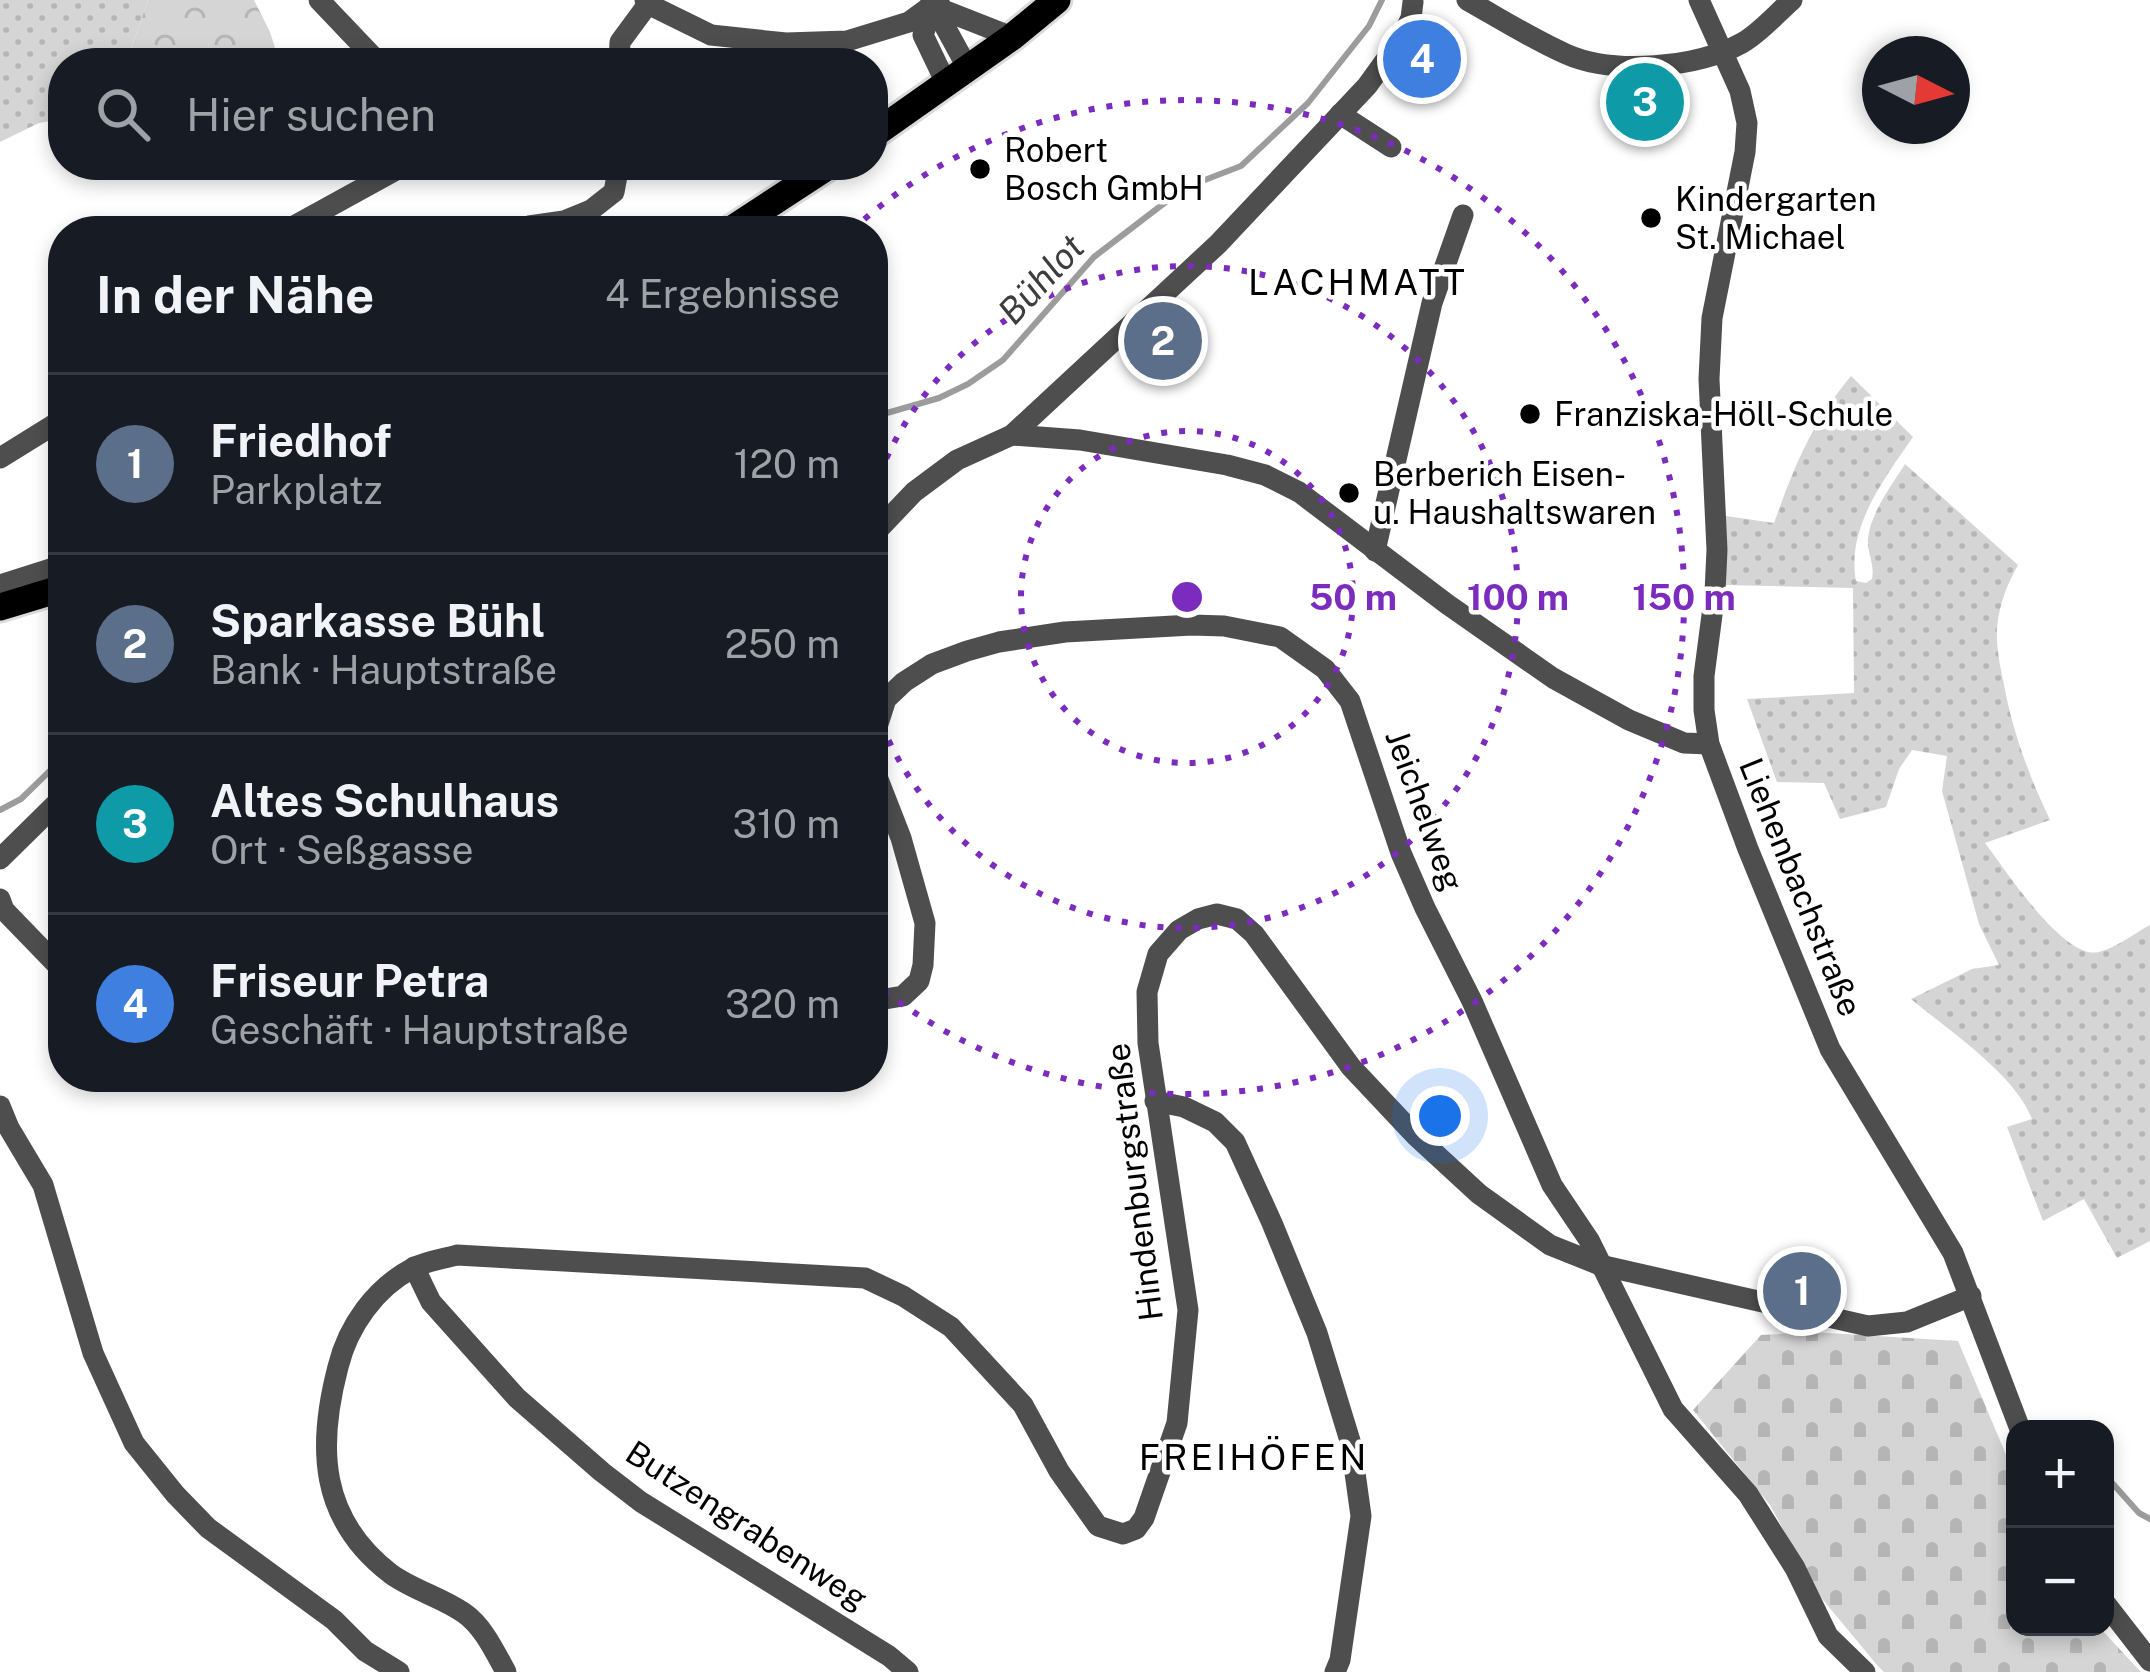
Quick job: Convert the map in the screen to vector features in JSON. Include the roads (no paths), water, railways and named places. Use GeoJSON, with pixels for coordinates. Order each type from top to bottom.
{"type":"FeatureCollection","features":[{"type":"Feature","properties":{"kind":"main road"},"geometry":{"type":"LineString","coordinates":[[888,124],[1058,0]]}},
{"type":"Feature","properties":{"kind":"main road"},"geometry":{"type":"LineString","coordinates":[[752,216],[807,180]]}},
{"type":"Feature","properties":{"kind":"main road"},"geometry":{"type":"LineString","coordinates":[[0,607],[48,593]]}},
{"type":"Feature","properties":{"kind":"street"},"geometry":{"type":"LineString","coordinates":[[319,0],[365,48]]}},
{"type":"Feature","properties":{"kind":"street"},"geometry":{"type":"LineString","coordinates":[[1467,0],[1569,56],[1657,65],[1723,52],[1746,41],[1792,0]]}},
{"type":"Feature","properties":{"kind":"street"},"geometry":{"type":"LineString","coordinates":[[1699,0],[1740,91],[1747,123],[1712,318],[1709,379],[1717,536],[1704,676],[1709,744]]}},
{"type":"Feature","properties":{"kind":"street"},"geometry":{"type":"LineString","coordinates":[[888,519],[914,492],[958,460],[1012,435],[1218,244],[1367,86],[1401,39],[1412,18],[1414,1]]}},
{"type":"Feature","properties":{"kind":"street"},"geometry":{"type":"LineString","coordinates":[[620,48],[647,2],[711,35],[786,43],[848,41],[909,22],[934,2]]}},
{"type":"Feature","properties":{"kind":"street"},"geometry":{"type":"LineString","coordinates":[[934,2],[1012,37]]}},
{"type":"Feature","properties":{"kind":"street"},"geometry":{"type":"LineString","coordinates":[[934,2],[923,35],[956,75]]}},
{"type":"Feature","properties":{"kind":"street"},"geometry":{"type":"LineString","coordinates":[[1340,114],[1391,147]]}},
{"type":"Feature","properties":{"kind":"street"},"geometry":{"type":"LineString","coordinates":[[312,216],[378,180]]}},
{"type":"Feature","properties":{"kind":"street"},"geometry":{"type":"LineString","coordinates":[[576,216],[614,192],[616,180]]}},
{"type":"Feature","properties":{"kind":"street"},"geometry":{"type":"LineString","coordinates":[[1376,551],[1432,303],[1463,215]]}},
{"type":"Feature","properties":{"kind":"street"},"geometry":{"type":"LineString","coordinates":[[0,458],[48,428]]}},
{"type":"Feature","properties":{"kind":"street","name":"Liehenbachstraße"},"geometry":{"type":"LineString","coordinates":[[1012,435],[1080,440],[1265,475],[1299,492],[1505,647],[1571,689],[1684,743],[1709,744],[1830,1049],[1953,1253],[2017,1420]]}},
{"type":"Feature","properties":{"kind":"street"},"geometry":{"type":"LineString","coordinates":[[0,585],[48,570]]}},
{"type":"Feature","properties":{"kind":"street","name":"Jeichelweg"},"geometry":{"type":"LineString","coordinates":[[888,697],[932,664],[967,651],[1065,632],[1224,626],[1280,637],[1325,669],[1350,701],[1401,854],[1552,1185],[1589,1240],[1673,1409],[1748,1494],[1795,1568],[1828,1636],[1865,1672]]}},
{"type":"Feature","properties":{"kind":"street","name":"Jeichelweg"},"geometry":{"type":"LineString","coordinates":[[888,805],[925,922],[919,981],[903,996],[888,998]]}},
{"type":"Feature","properties":{"kind":"street"},"geometry":{"type":"LineString","coordinates":[[0,860],[48,812]]}},
{"type":"Feature","properties":{"kind":"street"},"geometry":{"type":"LineString","coordinates":[[0,899],[4,910],[48,956]]}},
{"type":"Feature","properties":{"kind":"street","name":"Hindenburgstraße"},"geometry":{"type":"LineString","coordinates":[[506,1672],[467,1615],[394,1576],[374,1559],[348,1530],[328,1478],[324,1434],[343,1347],[359,1317],[378,1293],[415,1267],[457,1255],[865,1278],[951,1327],[1023,1405],[1059,1471],[1098,1526],[1123,1534],[1136,1529],[1177,1423],[1188,1310],[1155,1101],[1147,992],[1158,954],[1179,930],[1216,914],[1237,919],[1254,934],[1351,1066],[1416,1136],[1479,1194],[1550,1245],[1600,1264],[1868,1326],[1907,1322],[1972,1296]]}},
{"type":"Feature","properties":{"kind":"street"},"geometry":{"type":"LineString","coordinates":[[1155,1101],[1184,1107],[1215,1122],[1235,1142],[1317,1333],[1351,1444],[1361,1516],[1335,1672]]}},
{"type":"Feature","properties":{"kind":"street"},"geometry":{"type":"LineString","coordinates":[[0,1106],[43,1184],[93,1353],[134,1443],[208,1528],[334,1620],[365,1651],[399,1672]]}},
{"type":"Feature","properties":{"kind":"street","name":"Butzengrabenweg"},"geometry":{"type":"LineString","coordinates":[[415,1267],[431,1302],[517,1398],[602,1472],[641,1502],[908,1672]]}},
{"type":"Feature","properties":{"kind":"street"},"geometry":{"type":"LineString","coordinates":[[2114,1614],[2150,1660]]}},
{"type":"Feature","properties":{"kind":"waterway","name":"Bühlot"},"geometry":{"type":"LineString","coordinates":[[888,413],[939,398],[1003,360],[1094,257],[1184,188],[1241,166],[1308,103],[1369,26],[1382,0]]}},
{"type":"Feature","properties":{"kind":"waterway","name":"Bühlot"},"geometry":{"type":"LineString","coordinates":[[0,810],[21,799],[48,773]]}},
{"type":"Feature","properties":{"kind":"waterway"},"geometry":{"type":"LineString","coordinates":[[2114,1485],[2150,1519]]}},
{"type":"Feature","properties":{"kind":"place","name":"Friseur Petra"},"geometry":{"type":"Point","coordinates":[1422,59]}},
{"type":"Feature","properties":{"kind":"place","name":"Altes Schulhaus"},"geometry":{"type":"Point","coordinates":[1645,102]}},
{"type":"Feature","properties":{"kind":"place","name":"Robert Bosch GmbH"},"geometry":{"type":"Point","coordinates":[980,169]}},
{"type":"Feature","properties":{"kind":"place","name":"Kindergarten St. Michael"},"geometry":{"type":"Point","coordinates":[1651,218]}},
{"type":"Feature","properties":{"kind":"place","name":"Sparkasse Bühl"},"geometry":{"type":"Point","coordinates":[1163,341]}},
{"type":"Feature","properties":{"kind":"place","name":"Franziska-Höll-Schule"},"geometry":{"type":"Point","coordinates":[1530,414]}},
{"type":"Feature","properties":{"kind":"place","name":"Berberich Eisen- u. Haushaltswaren"},"geometry":{"type":"Point","coordinates":[1349,493]}},
{"type":"Feature","properties":{"kind":"place","name":"Friedhof"},"geometry":{"type":"Point","coordinates":[1802,1291]}},
{"type":"Feature","properties":{"kind":"district","name":"LACHMATT"},"geometry":{"type":"Point","coordinates":[1358,282]}},
{"type":"Feature","properties":{"kind":"district","name":"FREIHÖFEN"},"geometry":{"type":"Point","coordinates":[1254,1457]}}]}
